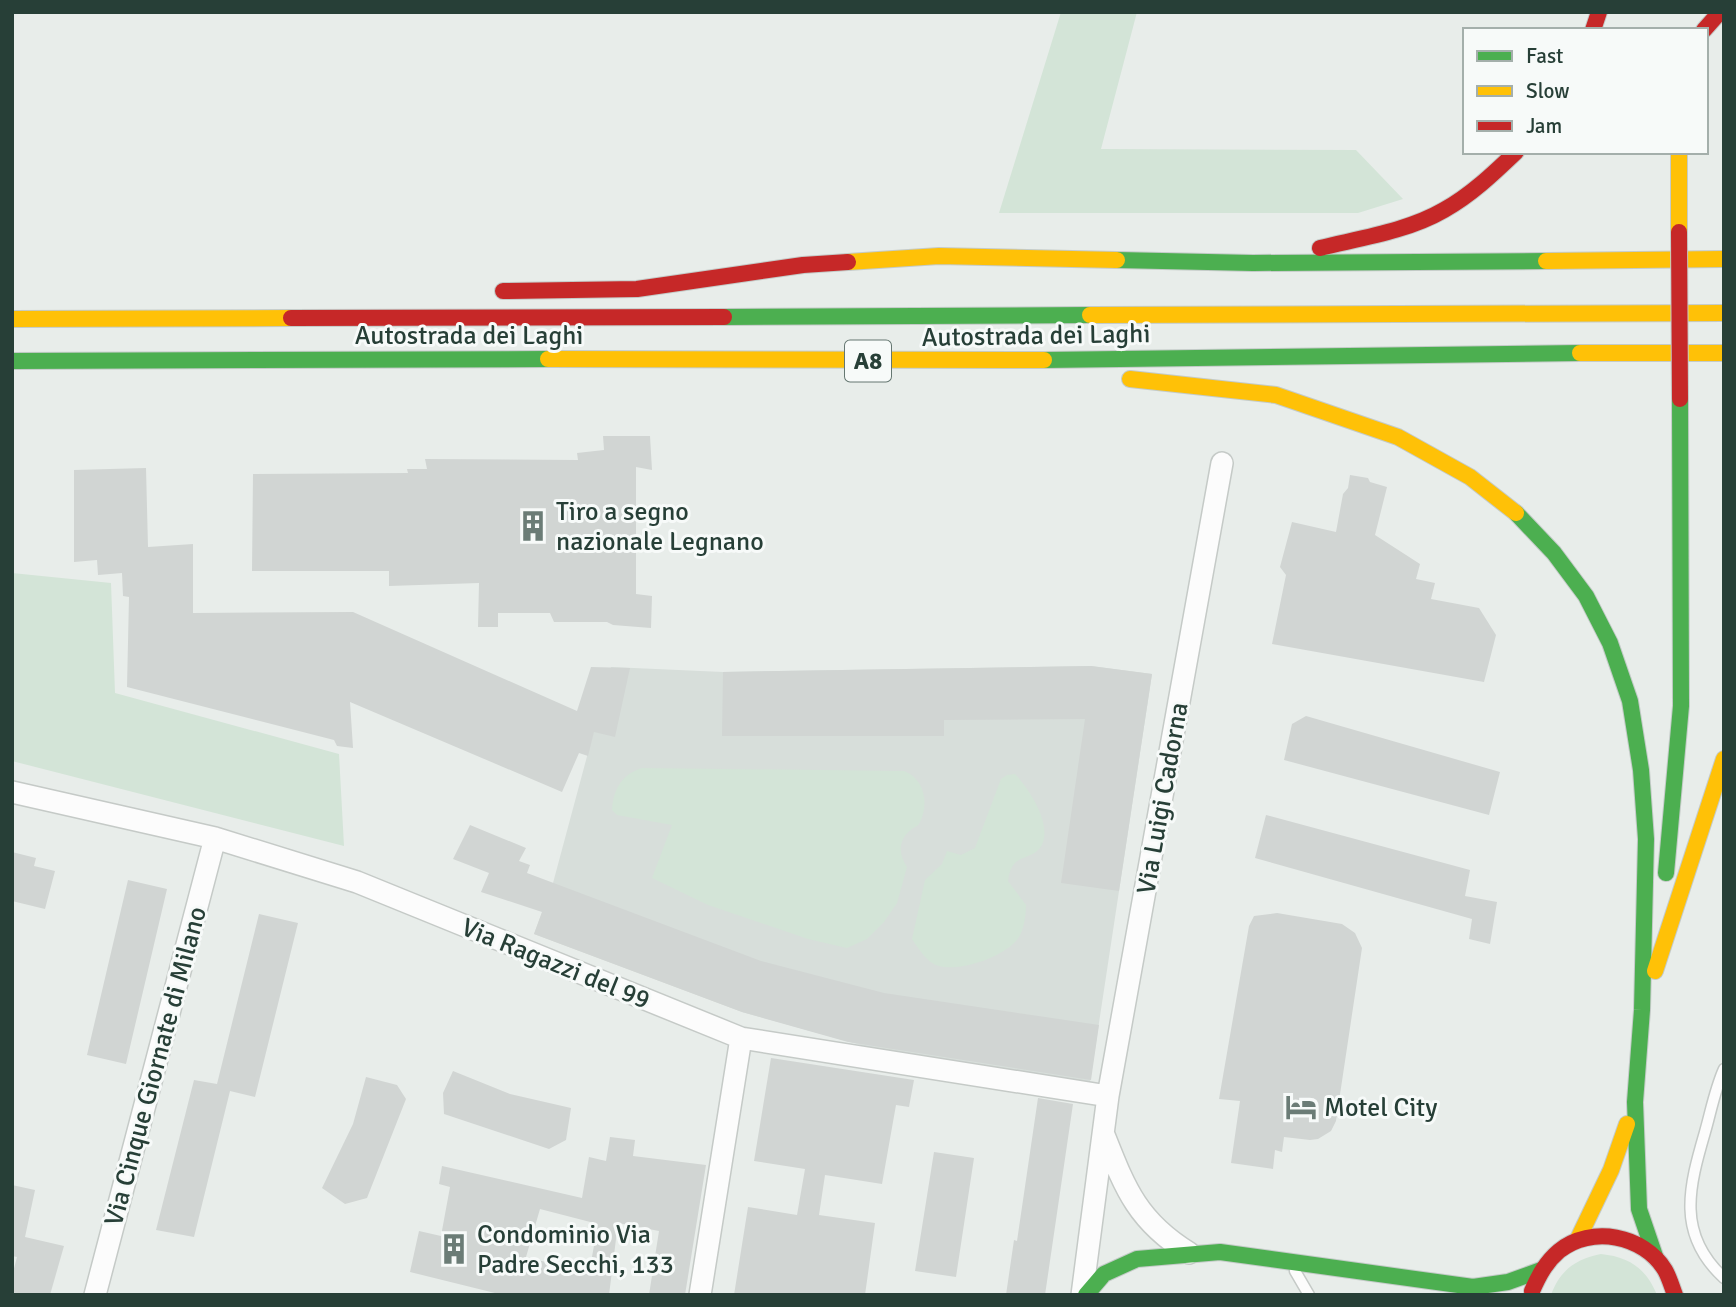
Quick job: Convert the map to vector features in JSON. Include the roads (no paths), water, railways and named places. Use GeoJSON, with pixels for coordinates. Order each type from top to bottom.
{"type":"FeatureCollection","features":[{"type":"Feature","properties":{"kind":"main road"},"geometry":{"type":"LineString","coordinates":[[1706,28],[1720,12]]}},
{"type":"Feature","properties":{"kind":"main road"},"geometry":{"type":"LineString","coordinates":[[1081,258],[1132,252],[1319,248],[1333,245],[1386,232],[1437,214],[1490,177],[1514,154]]}},
{"type":"Feature","properties":{"kind":"main road"},"geometry":{"type":"LineString","coordinates":[[1642,1010],[1669,853],[1681,706],[1679,154]]}},
{"type":"Feature","properties":{"kind":"main road"},"geometry":{"type":"LineString","coordinates":[[488,292],[637,289],[803,265],[926,257],[1253,263],[1724,259]]}},
{"type":"Feature","properties":{"kind":"main road"},"geometry":{"type":"LineString","coordinates":[[208,319],[381,302]]}},
{"type":"Feature","properties":{"kind":"main road","name":"Autostrada dei Laghi"},"geometry":{"type":"LineString","coordinates":[[12,319],[1724,313]]}},
{"type":"Feature","properties":{"kind":"main road","name":"Autostrada dei Laghi"},"geometry":{"type":"LineString","coordinates":[[12,361],[971,361],[1416,354],[1724,353]]}},
{"type":"Feature","properties":{"kind":"main road"},"geometry":{"type":"LineString","coordinates":[[971,361],[1276,395],[1398,437],[1470,477],[1515,512],[1554,552],[1586,596],[1604,631],[1630,701],[1641,770],[1646,839],[1642,1010],[1634,1102],[1639,1209],[1655,1256]]}},
{"type":"Feature","properties":{"kind":"main road"},"geometry":{"type":"LineString","coordinates":[[1642,1010],[1724,758]]}},
{"type":"Feature","properties":{"kind":"main road"},"geometry":{"type":"LineString","coordinates":[[1578,1239],[1611,1170],[1634,1102]]}},
{"type":"Feature","properties":{"kind":"main road"},"geometry":{"type":"LineString","coordinates":[[1084,1295],[1104,1274],[1137,1259],[1220,1252],[1473,1287],[1500,1285],[1523,1279],[1541,1270],[1557,1252],[1578,1239],[1598,1235],[1619,1236],[1638,1244],[1655,1256],[1665,1268],[1673,1289],[1684,1295]]}},
{"type":"Feature","properties":{"kind":"main road"},"geometry":{"type":"LineString","coordinates":[[1532,1295],[1541,1270]]}},
{"type":"Feature","properties":{"kind":"street","name":"Via Luigi Cadorna"},"geometry":{"type":"LineString","coordinates":[[1084,1295],[1108,1096],[1222,463]]}},
{"type":"Feature","properties":{"kind":"street","name":"Via Ragazzi del 99"},"geometry":{"type":"LineString","coordinates":[[12,792],[215,838],[357,882],[741,1038],[1108,1096]]}},
{"type":"Feature","properties":{"kind":"street","name":"Via Cinque Giornate di Milano"},"geometry":{"type":"LineString","coordinates":[[95,1295],[215,838]]}},
{"type":"Feature","properties":{"kind":"street"},"geometry":{"type":"LineString","coordinates":[[700,1295],[741,1038]]}},
{"type":"Feature","properties":{"kind":"street","name":"Via Luigi Cadorna"},"geometry":{"type":"LineString","coordinates":[[1103,1133],[1122,1183],[1141,1213],[1166,1239],[1191,1254]]}},
{"type":"Feature","properties":{"kind":"lane"},"geometry":{"type":"LineString","coordinates":[[1724,1069],[1694,1169],[1689,1213],[1693,1235],[1702,1252],[1724,1278]]}},
{"type":"Feature","properties":{"kind":"lane"},"geometry":{"type":"LineString","coordinates":[[1290,1262],[1309,1295]]}},
{"type":"Feature","properties":{"kind":"place","name":"Tiro a segno nazionale Legnano"},"geometry":{"type":"Point","coordinates":[533,526]}},
{"type":"Feature","properties":{"kind":"place","name":"Motel City"},"geometry":{"type":"Point","coordinates":[1301,1107]}},
{"type":"Feature","properties":{"kind":"place","name":"Condominio Via Padre Secchi, 133"},"geometry":{"type":"Point","coordinates":[454,1249]}}]}
